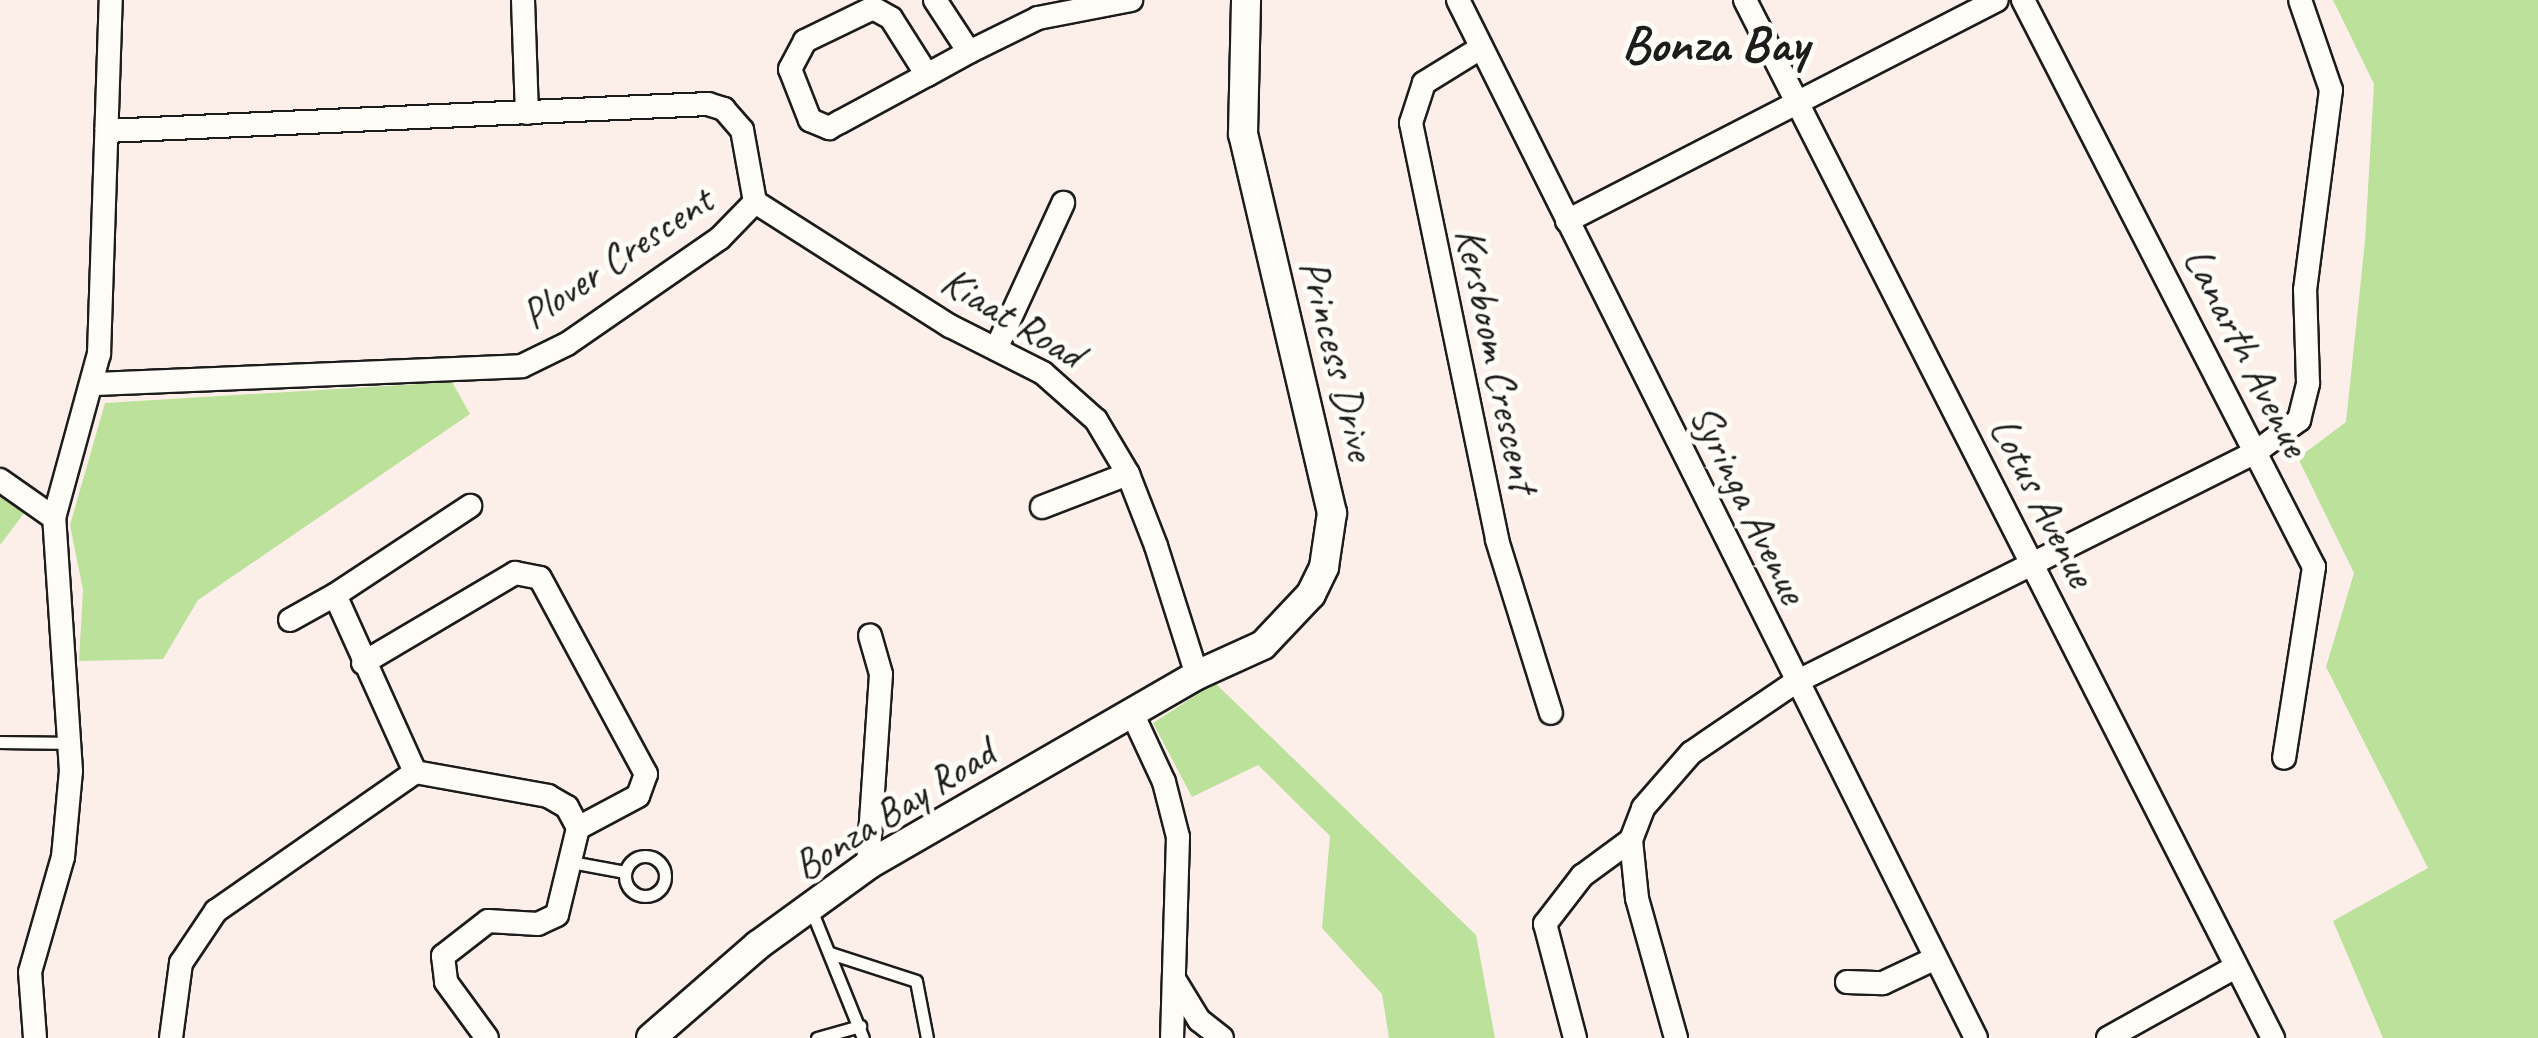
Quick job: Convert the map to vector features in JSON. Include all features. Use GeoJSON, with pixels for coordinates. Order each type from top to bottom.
{"type":"FeatureCollection","features":[{"type":"Feature","properties":{"kind":"street"},"geometry":{"type":"LineString","coordinates":[[35,1038],[30,972],[64,857],[70,743],[54,518],[95,384],[111,0]]}},
{"type":"Feature","properties":{"kind":"street"},"geometry":{"type":"LineString","coordinates":[[523,0],[527,113]]}},
{"type":"Feature","properties":{"kind":"street"},"geometry":{"type":"LineString","coordinates":[[935,0],[970,52]]}},
{"type":"Feature","properties":{"kind":"street"},"geometry":{"type":"LineString","coordinates":[[927,75],[891,18],[873,8],[805,41],[790,69],[810,120],[822,129],[927,75],[1056,7],[1131,0]]}},
{"type":"Feature","properties":{"kind":"street","name":"Princess Drive"},"geometry":{"type":"LineString","coordinates":[[1197,675],[1286,627],[1318,581],[1331,536],[1326,477],[1243,134],[1246,0]]}},
{"type":"Feature","properties":{"kind":"street","name":"Syringa Avenue"},"geometry":{"type":"LineString","coordinates":[[1458,0],[1794,684],[1976,1038]]}},
{"type":"Feature","properties":{"kind":"street","name":"Lotus Avenue"},"geometry":{"type":"LineString","coordinates":[[1745,0],[2234,968],[2273,1038]]}},
{"type":"Feature","properties":{"kind":"street"},"geometry":{"type":"LineString","coordinates":[[1567,221],[1997,0]]}},
{"type":"Feature","properties":{"kind":"street","name":"Lanarth Avenue"},"geometry":{"type":"LineString","coordinates":[[2023,0],[2314,567],[2284,758]]}},
{"type":"Feature","properties":{"kind":"street"},"geometry":{"type":"LineString","coordinates":[[1676,1038],[1637,898],[1631,840],[1643,808],[1692,753],[1794,684],[2256,452],[2290,430],[2307,403],[2305,290],[2331,90],[2300,0]]}},
{"type":"Feature","properties":{"kind":"street","name":"Kersboom Crescent"},"geometry":{"type":"LineString","coordinates":[[1479,48],[1424,84],[1411,123],[1497,540],[1552,712]]}},
{"type":"Feature","properties":{"kind":"street","name":"Plover Crescent"},"geometry":{"type":"LineString","coordinates":[[95,384],[522,366],[566,344],[720,238],[756,202],[742,130],[724,109],[708,104],[107,131]]}},
{"type":"Feature","properties":{"kind":"street","name":"Kiaat Road"},"geometry":{"type":"LineString","coordinates":[[756,202],[1076,400],[1110,438],[1128,474],[1197,675]]}},
{"type":"Feature","properties":{"kind":"street"},"geometry":{"type":"LineString","coordinates":[[996,349],[1064,203]]}},
{"type":"Feature","properties":{"kind":"street"},"geometry":{"type":"LineString","coordinates":[[1042,507],[1128,474]]}},
{"type":"Feature","properties":{"kind":"street"},"geometry":{"type":"LineString","coordinates":[[0,480],[54,518]]}},
{"type":"Feature","properties":{"kind":"street"},"geometry":{"type":"LineString","coordinates":[[290,620],[335,596],[470,506]]}},
{"type":"Feature","properties":{"kind":"street"},"geometry":{"type":"LineString","coordinates":[[364,663],[515,573],[540,578],[646,774],[638,796],[578,828]]}},
{"type":"Feature","properties":{"kind":"street"},"geometry":{"type":"LineString","coordinates":[[335,596],[415,772]]}},
{"type":"Feature","properties":{"kind":"street"},"geometry":{"type":"LineString","coordinates":[[868,865],[881,674],[870,636]]}},
{"type":"Feature","properties":{"kind":"street","name":"Bonza Bay Road"},"geometry":{"type":"LineString","coordinates":[[650,1038],[810,907],[868,865],[1197,675]]}},
{"type":"Feature","properties":{"kind":"street"},"geometry":{"type":"LineString","coordinates":[[1132,714],[1164,782],[1178,836],[1172,1038]]}},
{"type":"Feature","properties":{"kind":"street"},"geometry":{"type":"LineString","coordinates":[[171,1038],[176,977],[216,911],[415,772],[548,796],[567,807],[578,828],[564,903],[548,922],[488,921],[443,956],[446,982],[487,1038]]}},
{"type":"Feature","properties":{"kind":"street"},"geometry":{"type":"LineString","coordinates":[[1575,1038],[1545,924],[1582,876],[1631,840]]}},
{"type":"Feature","properties":{"kind":"street"},"geometry":{"type":"LineString","coordinates":[[1847,982],[1883,983],[1934,959]]}},
{"type":"Feature","properties":{"kind":"street"},"geometry":{"type":"LineString","coordinates":[[2108,1038],[2234,968]]}},
{"type":"Feature","properties":{"kind":"street"},"geometry":{"type":"LineString","coordinates":[[1173,976],[1199,1020],[1222,1038]]}},
{"type":"Feature","properties":{"kind":"lane"},"geometry":{"type":"LineString","coordinates":[[0,742],[70,743]]}},
{"type":"Feature","properties":{"kind":"lane"},"geometry":{"type":"LineString","coordinates":[[571,862],[624,872]]}},
{"type":"Feature","properties":{"kind":"lane"},"geometry":{"type":"LineString","coordinates":[[810,907],[861,1032],[817,1038]]}},
{"type":"Feature","properties":{"kind":"lane"},"geometry":{"type":"LineString","coordinates":[[830,953],[916,981],[927,1038]]}},
{"type":"Feature","properties":{"kind":"green space"},"geometry":{"type":"Polygon","coordinates":[[[2333,0],[2538,0],[2538,1038],[2383,1038],[2333,921],[2428,868],[2326,667],[2354,573],[2298,458],[2346,422],[2365,241],[2374,84],[2333,0]]]}},
{"type":"Feature","properties":{"kind":"green space"},"geometry":{"type":"Polygon","coordinates":[[[452,382],[470,414],[198,600],[163,659],[79,661],[83,590],[70,525],[105,403],[452,382]]]}},
{"type":"Feature","properties":{"kind":"green space"},"geometry":{"type":"Polygon","coordinates":[[[0,485],[25,512],[0,545],[0,485]]]}},
{"type":"Feature","properties":{"kind":"green space"},"geometry":{"type":"Polygon","coordinates":[[[1215,683],[1476,935],[1495,1038],[1389,1038],[1382,994],[1322,928],[1330,836],[1258,765],[1192,797],[1153,723],[1215,683]]]}},
{"type":"Feature","properties":{"kind":"district","name":"Bonza Bay"},"geometry":{"type":"Point","coordinates":[1715,45]}}]}
